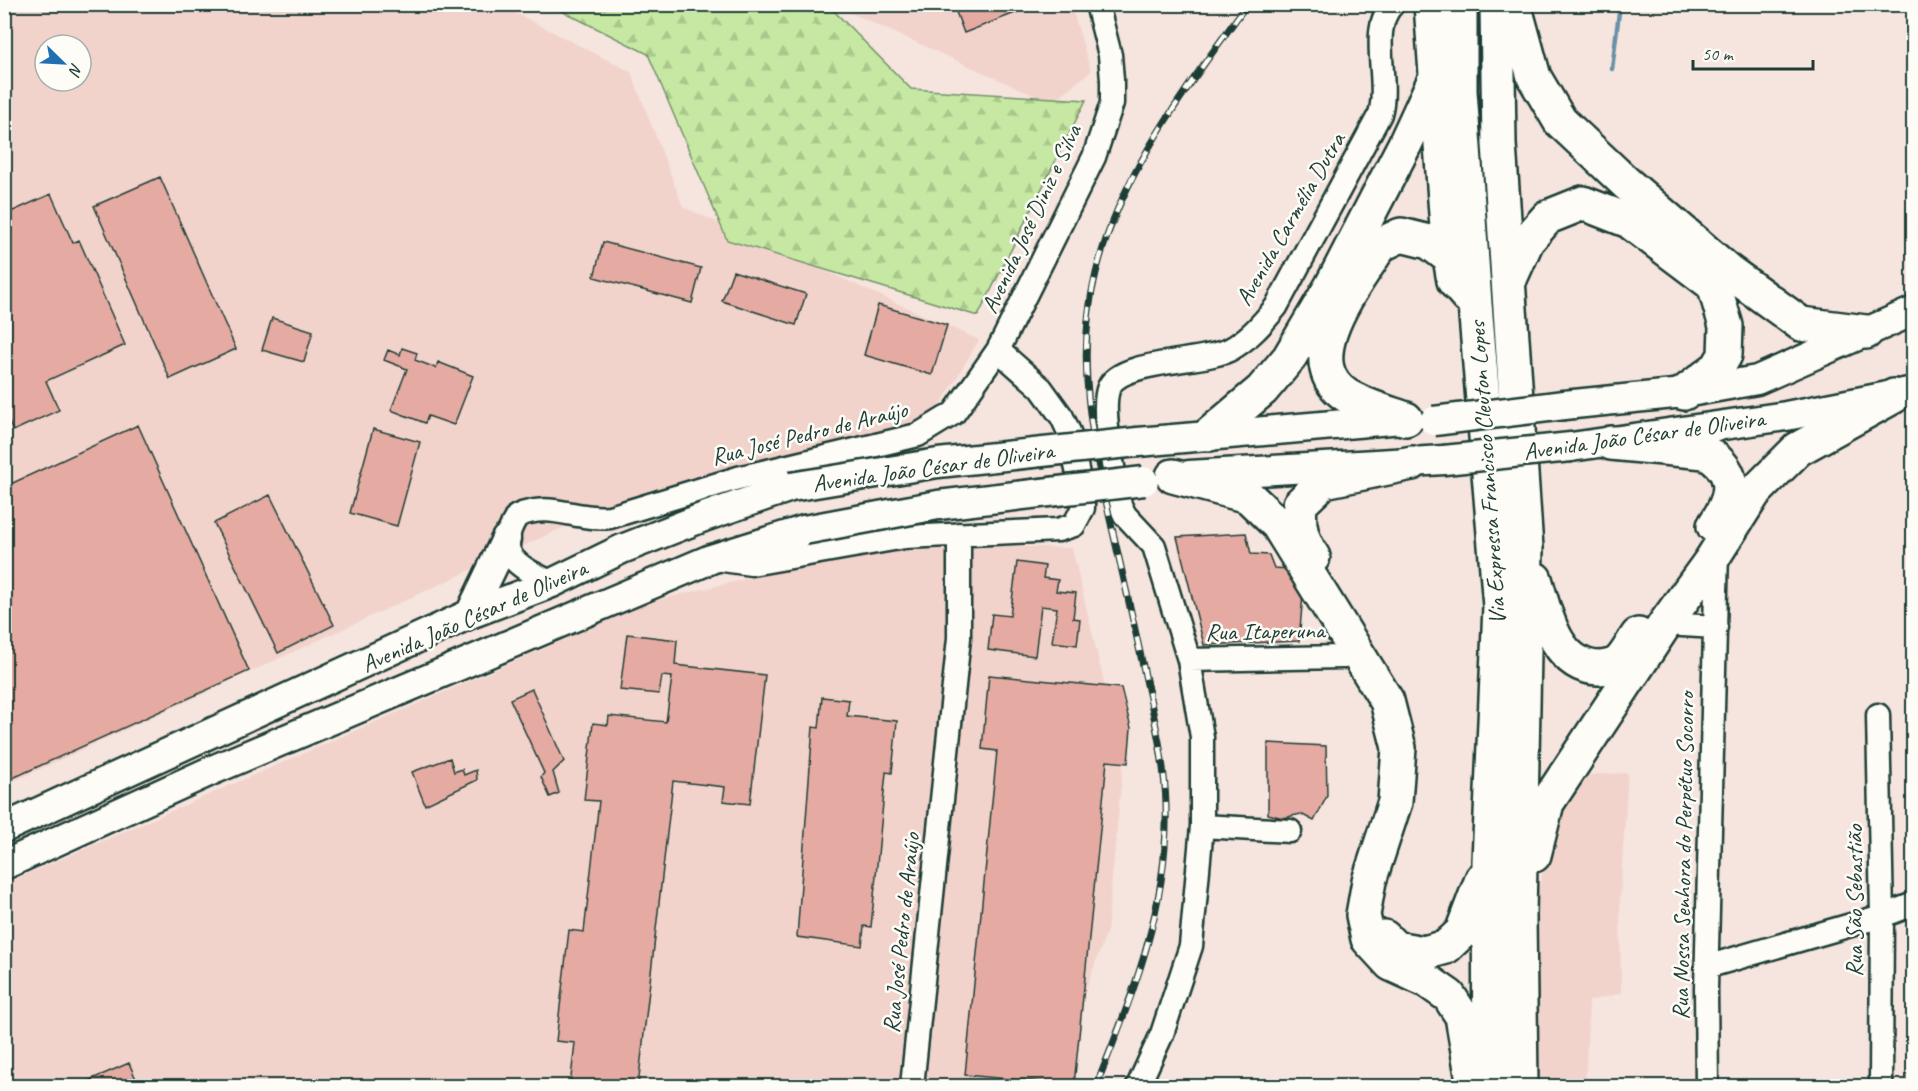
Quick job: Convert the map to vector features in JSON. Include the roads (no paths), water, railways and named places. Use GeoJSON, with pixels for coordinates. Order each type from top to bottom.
{"type":"FeatureCollection","features":[{"type":"Feature","properties":{"kind":"highway"},"geometry":{"type":"LineString","coordinates":[[1431,4],[1450,258],[1454,281],[1475,304]]}},
{"type":"Feature","properties":{"kind":"highway","name":"Via Expressa Francisco Cleuton Lopes"},"geometry":{"type":"LineString","coordinates":[[1460,4],[1460,90],[1500,606],[1489,861],[1490,1086]]}},
{"type":"Feature","properties":{"kind":"highway","name":"Via Expressa Francisco Cleuton Lopes"},"geometry":{"type":"LineString","coordinates":[[1497,4],[1499,144],[1526,548],[1519,916],[1521,1086]]}},
{"type":"Feature","properties":{"kind":"highway"},"geometry":{"type":"LineString","coordinates":[[1514,4],[1534,77],[1560,121],[1626,183],[1728,271],[1801,324],[1866,332]]}},
{"type":"Feature","properties":{"kind":"highway"},"geometry":{"type":"LineString","coordinates":[[1210,434],[1262,390],[1289,358],[1331,287],[1405,144],[1435,79]]}},
{"type":"Feature","properties":{"kind":"highway"},"geometry":{"type":"LineString","coordinates":[[1508,283],[1527,241],[1548,217],[1583,203],[1629,221],[1714,285],[1726,326],[1725,355],[1718,367],[1684,393]]}},
{"type":"Feature","properties":{"kind":"highway"},"geometry":{"type":"LineString","coordinates":[[1420,420],[1365,405],[1344,393],[1332,377],[1325,349],[1330,328],[1382,244],[1401,235],[1415,237],[1429,242],[1450,258]]}},
{"type":"Feature","properties":{"kind":"highway"},"geometry":{"type":"LineString","coordinates":[[1519,916],[1546,803],[1754,493],[1798,449],[1904,394]]}},
{"type":"Feature","properties":{"kind":"highway"},"geometry":{"type":"LineString","coordinates":[[1526,548],[1546,618],[1564,652],[1588,668],[1603,668],[1619,663],[1722,514],[1731,493],[1728,472],[1716,458],[1705,452],[1611,443]]}},
{"type":"Feature","properties":{"kind":"highway"},"geometry":{"type":"LineString","coordinates":[[1412,463],[1324,481],[1300,504],[1299,524],[1304,544],[1401,694],[1415,740],[1406,805],[1380,884],[1376,920],[1384,937],[1395,948],[1414,952],[1424,953],[1446,947],[1462,933],[1489,861]]}},
{"type":"Feature","properties":{"kind":"highway"},"geometry":{"type":"LineString","coordinates":[[1159,478],[1248,496],[1263,508],[1278,525],[1387,701],[1399,748],[1397,780],[1395,802],[1369,881],[1363,915],[1368,939],[1391,964],[1426,980],[1449,996],[1462,1016],[1474,1086]]}},
{"type":"Feature","properties":{"kind":"main road","name":"Avenida João César de Oliveira"},"geometry":{"type":"LineString","coordinates":[[4,828],[470,614],[552,583],[653,537],[791,487],[938,463],[1210,434],[1420,420],[1684,393],[1757,380],[1914,311]]}},
{"type":"Feature","properties":{"kind":"main road","name":"Avenida João César de Oliveira"},"geometry":{"type":"LineString","coordinates":[[4,865],[215,769],[711,559],[804,530],[938,505],[1159,478],[1412,463],[1611,443],[1786,416],[1904,394]]}},
{"type":"Feature","properties":{"kind":"main road"},"geometry":{"type":"LineString","coordinates":[[470,614],[506,539]]}},
{"type":"Feature","properties":{"kind":"street","name":"Avenida José Diniz e Silva"},"geometry":{"type":"LineString","coordinates":[[998,350],[1094,158],[1112,103],[1110,55],[1097,4]]}},
{"type":"Feature","properties":{"kind":"street","name":"Avenida Carmélia Dutra"},"geometry":{"type":"LineString","coordinates":[[1138,1086],[1162,1034],[1191,946],[1202,826],[1202,737],[1189,660],[1154,546],[1125,514],[1120,505],[1105,408],[1109,386],[1125,372],[1211,357],[1230,350],[1252,334],[1276,307],[1380,114],[1384,92],[1380,27],[1384,13],[1393,4]]}},
{"type":"Feature","properties":{"kind":"street"},"geometry":{"type":"LineString","coordinates":[[711,559],[751,564],[905,537],[1058,530],[1074,525],[1083,508],[1072,444],[1062,417],[1041,388],[998,350]]}},
{"type":"Feature","properties":{"kind":"street","name":"Rua José Pedro de Araújo"},"geometry":{"type":"LineString","coordinates":[[506,539],[517,516],[533,509],[596,519],[610,517],[738,478],[918,435],[954,413],[998,350]]}},
{"type":"Feature","properties":{"kind":"street","name":"Rua José Pedro de Araújo"},"geometry":{"type":"LineString","coordinates":[[912,1086],[959,638],[959,534]]}},
{"type":"Feature","properties":{"kind":"street"},"geometry":{"type":"LineString","coordinates":[[506,539],[508,553],[516,562],[552,583]]}},
{"type":"Feature","properties":{"kind":"street","name":"Rua Nossa Senhora do Perpétuo Socorro"},"geometry":{"type":"LineString","coordinates":[[1707,1086],[1706,967],[1717,550]]}},
{"type":"Feature","properties":{"kind":"street"},"geometry":{"type":"LineString","coordinates":[[1665,624],[1716,627]]}},
{"type":"Feature","properties":{"kind":"street","name":"Rua Itaperuna"},"geometry":{"type":"LineString","coordinates":[[1189,660],[1343,657]]}},
{"type":"Feature","properties":{"kind":"street","name":"Rua São Sebastião"},"geometry":{"type":"LineString","coordinates":[[1878,715],[1882,916],[1881,1086]]}},
{"type":"Feature","properties":{"kind":"street"},"geometry":{"type":"LineString","coordinates":[[1202,826],[1290,831]]}},
{"type":"Feature","properties":{"kind":"street"},"geometry":{"type":"LineString","coordinates":[[1706,967],[1882,916],[1914,904]]}},
{"type":"Feature","properties":{"kind":"waterway"},"geometry":{"type":"LineString","coordinates":[[1612,69],[1620,4]]}},
{"type":"Feature","properties":{"kind":"railway"},"geometry":{"type":"LineString","coordinates":[[1096,1086],[1135,984],[1155,914],[1162,878],[1166,805],[1162,758],[1156,726],[1098,465],[1093,433],[1086,370],[1090,305],[1096,273],[1107,236],[1139,165],[1179,100],[1247,4]]}}]}
